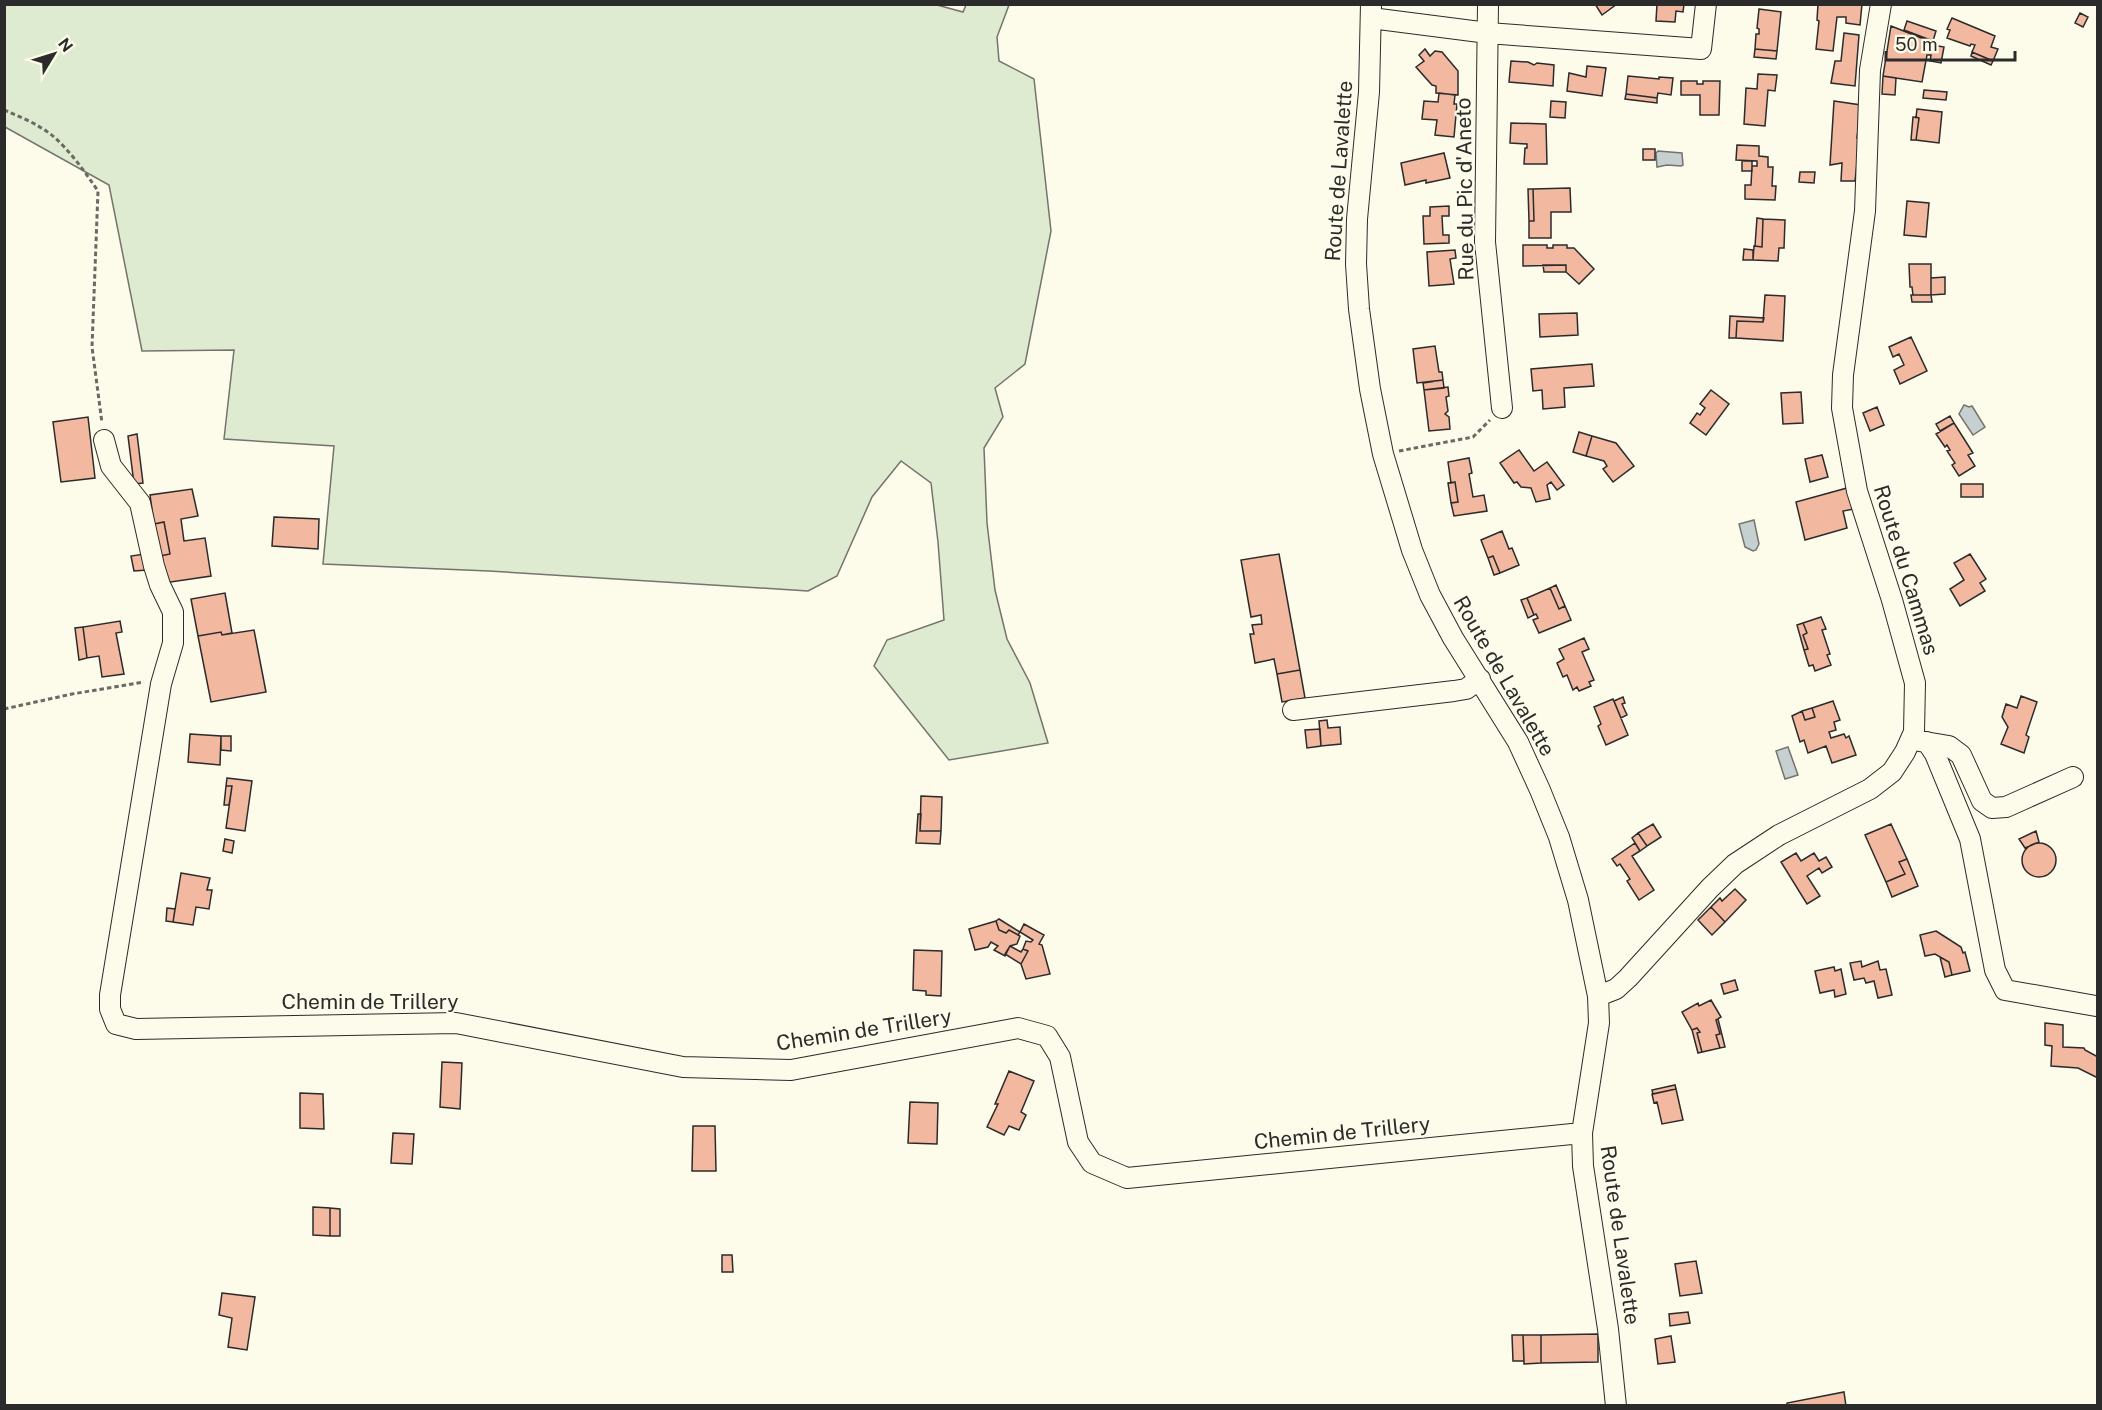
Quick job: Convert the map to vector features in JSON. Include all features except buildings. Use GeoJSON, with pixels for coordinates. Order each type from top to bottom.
{"type":"FeatureCollection","features":[{"type":"Feature","properties":{"kind":"street","name":"Rue du Pic d'Aneto"},"geometry":{"type":"LineString","coordinates":[[1488,4],[1485,242],[1502,408]]}},
{"type":"Feature","properties":{"kind":"street"},"geometry":{"type":"LineString","coordinates":[[1371,11],[1488,33],[1701,49],[1706,4]]}},
{"type":"Feature","properties":{"kind":"street","name":"Route du Cammas"},"geometry":{"type":"LineString","coordinates":[[1598,996],[1616,989],[1628,978],[1710,888],[1736,864],[1779,835],[1870,789],[1892,772],[1919,741],[1914,732],[1915,683],[1892,600],[1857,491],[1842,408],[1843,375],[1865,211],[1870,70],[1881,4]]}},
{"type":"Feature","properties":{"kind":"street","name":"Route de Lavalette"},"geometry":{"type":"LineString","coordinates":[[1371,11],[1369,92],[1357,219],[1356,264],[1359,309],[1370,389],[1383,454],[1412,550],[1430,595],[1453,638],[1518,742],[1559,837],[1578,900],[1598,996],[1599,1023],[1582,1133],[1583,1166],[1608,1329],[1617,1406]]}},
{"type":"Feature","properties":{"kind":"street"},"geometry":{"type":"LineString","coordinates":[[104,440],[111,466],[140,503],[154,566],[173,612],[173,643],[161,684]]}},
{"type":"Feature","properties":{"kind":"street"},"geometry":{"type":"LineString","coordinates":[[1293,710],[1454,691],[1466,689],[1479,679]]}},
{"type":"Feature","properties":{"kind":"street","name":"Chemin de Trillery"},"geometry":{"type":"LineString","coordinates":[[161,684],[110,995],[110,1009],[116,1024],[125,1027],[136,1029],[456,1023],[683,1067],[791,1070],[1018,1028],[1047,1036],[1060,1057],[1078,1142],[1092,1163],[1127,1178],[1582,1133]]}},
{"type":"Feature","properties":{"kind":"street"},"geometry":{"type":"LineString","coordinates":[[1919,741],[1949,746],[1961,755],[1982,801],[1992,808],[2006,807],[2073,777]]}},
{"type":"Feature","properties":{"kind":"street"},"geometry":{"type":"LineString","coordinates":[[1919,741],[1935,754],[1970,839],[1995,970],[2005,990],[2096,1006]]}},
{"type":"Feature","properties":{"kind":"path"},"geometry":{"type":"LineString","coordinates":[[4,110],[24,118],[53,136],[86,172],[98,191],[92,347],[104,440]]}},
{"type":"Feature","properties":{"kind":"path"},"geometry":{"type":"LineString","coordinates":[[1383,454],[1473,437],[1502,408]]}},
{"type":"Feature","properties":{"kind":"path"},"geometry":{"type":"LineString","coordinates":[[4,709],[139,682],[161,684]]}},
{"type":"Feature","properties":{"kind":"green space"},"geometry":{"type":"Polygon","coordinates":[[[5,5],[937,5],[963,12],[966,5],[1009,5],[997,37],[999,61],[1034,79],[1051,231],[1025,364],[995,388],[1003,417],[984,448],[987,523],[995,590],[1007,639],[1030,683],[1048,743],[949,760],[874,666],[887,640],[944,620],[931,483],[901,461],[872,497],[837,576],[808,591],[489,571],[323,564],[334,446],[224,439],[234,350],[142,351],[109,185],[5,127],[5,5]]]}},
{"type":"Feature","properties":{"kind":"shaded area"},"geometry":{"type":"Polygon","coordinates":[[[1658,151],[1682,153],[1683,165],[1657,167],[1656,153],[1658,151]]]}},
{"type":"Feature","properties":{"kind":"shaded area"},"geometry":{"type":"Polygon","coordinates":[[[1964,405],[1972,406],[1985,427],[1973,435],[1959,414],[1964,405]]]}},
{"type":"Feature","properties":{"kind":"shaded area"},"geometry":{"type":"Polygon","coordinates":[[[1754,520],[1759,544],[1753,551],[1745,547],[1739,524],[1754,520]]]}},
{"type":"Feature","properties":{"kind":"shaded area"},"geometry":{"type":"Polygon","coordinates":[[[1788,747],[1798,775],[1785,779],[1776,751],[1788,747]]]}}]}
